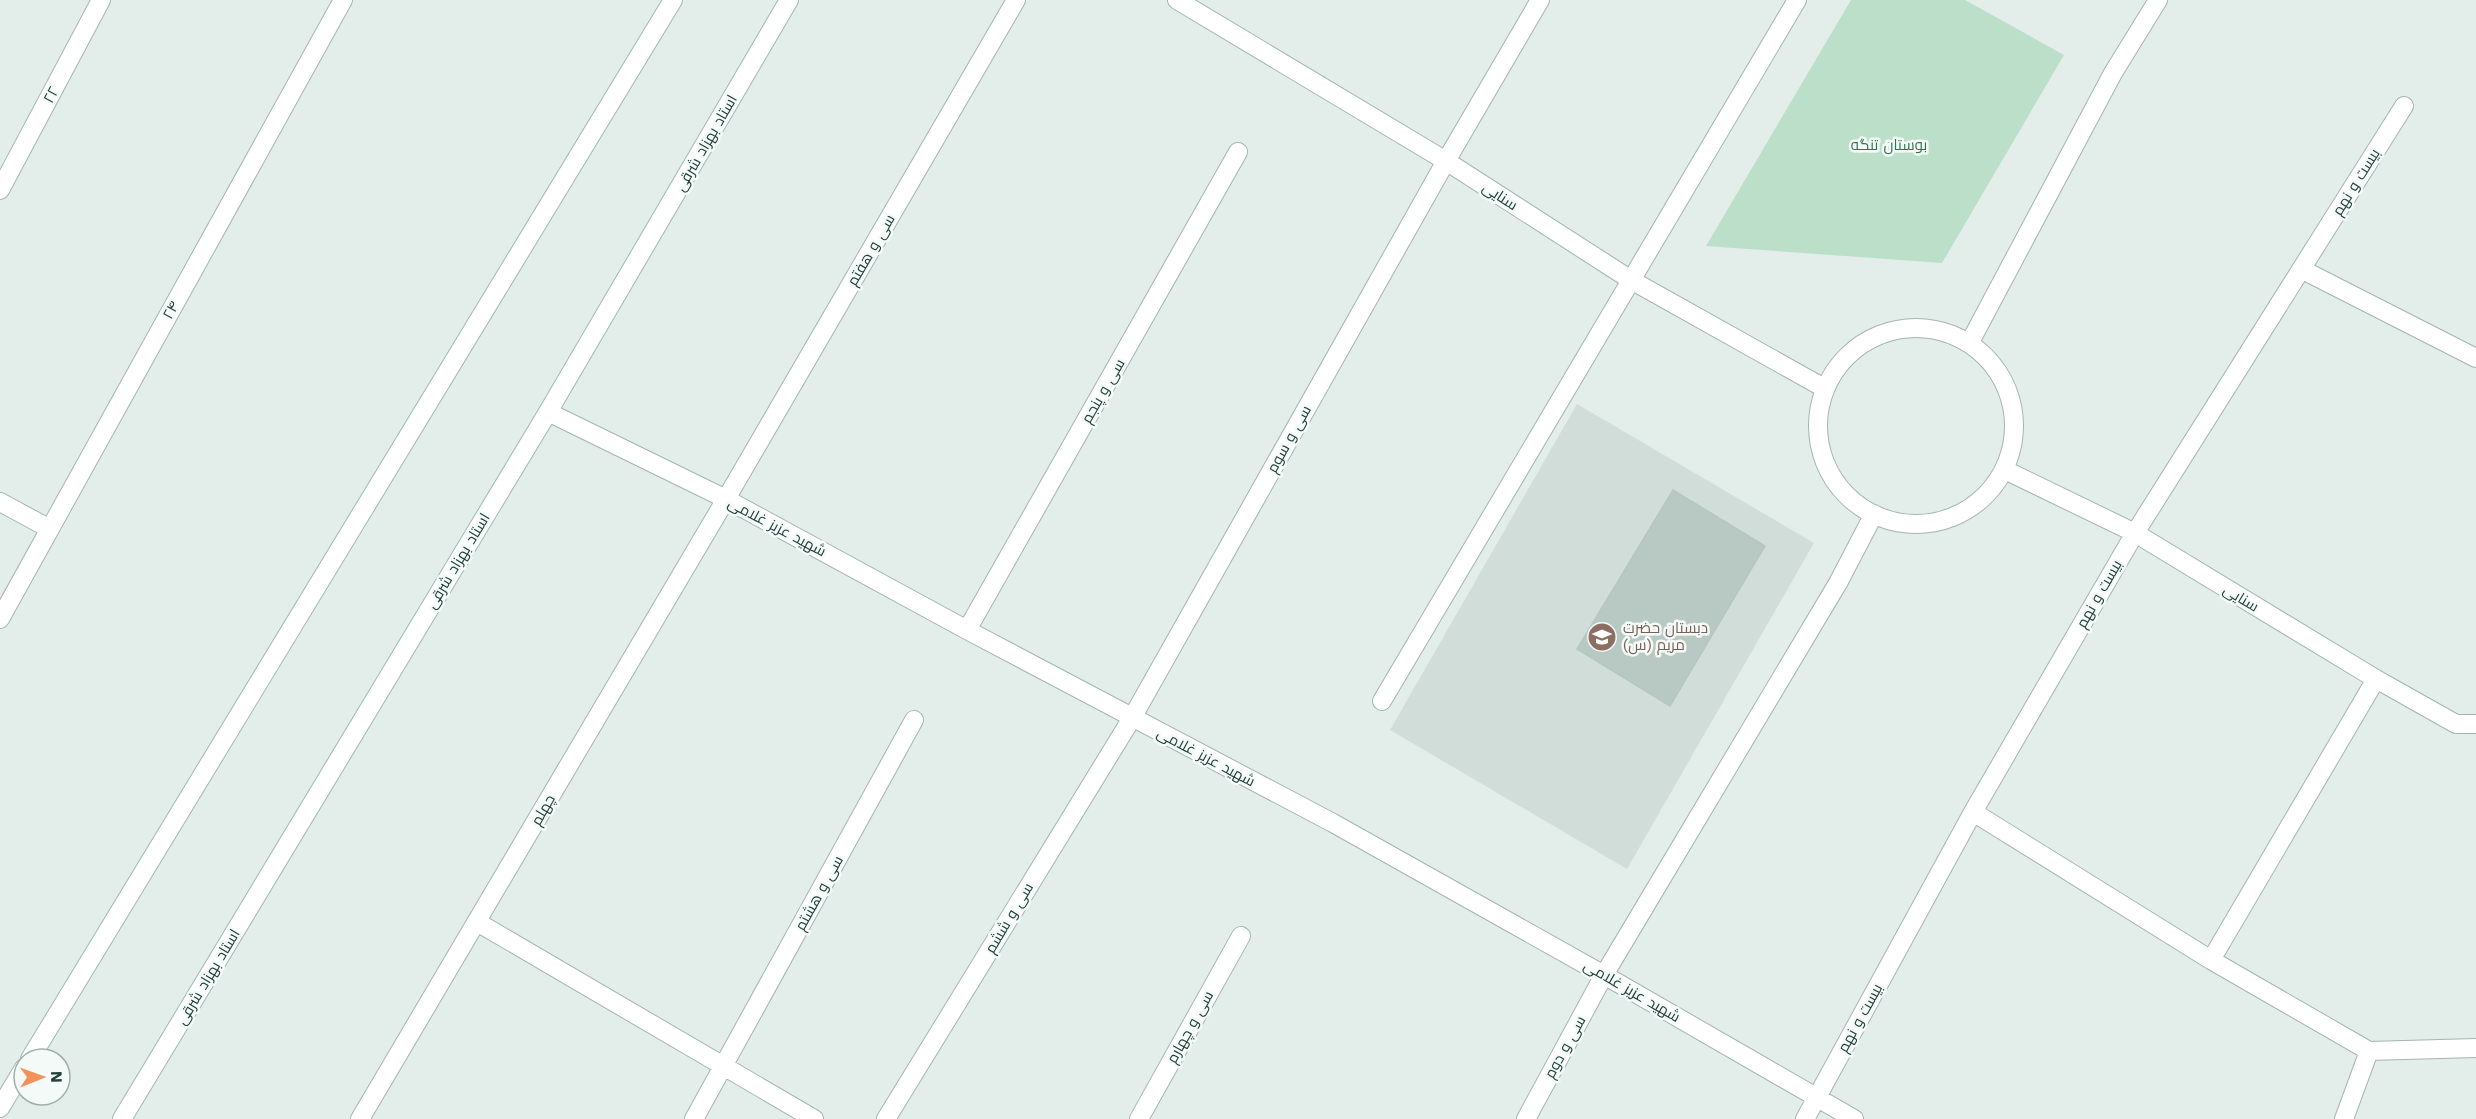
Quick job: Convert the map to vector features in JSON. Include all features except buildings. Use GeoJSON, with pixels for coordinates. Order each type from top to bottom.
{"type":"FeatureCollection","features":[{"type":"Feature","properties":{"kind":"street","name":"۲۲"},"geometry":{"type":"LineString","coordinates":[[0,190],[101,0]]}},
{"type":"Feature","properties":{"kind":"street","name":"۲۴"},"geometry":{"type":"LineString","coordinates":[[0,619],[343,0]]}},
{"type":"Feature","properties":{"kind":"street"},"geometry":{"type":"LineString","coordinates":[[37,1047],[673,0]]}},
{"type":"Feature","properties":{"kind":"street","name":"استاد بهزاد شرقی"},"geometry":{"type":"LineString","coordinates":[[122,1119],[548,412],[789,0]]}},
{"type":"Feature","properties":{"kind":"street","name":"سی و هفتم"},"geometry":{"type":"LineString","coordinates":[[726,500],[1016,0]]}},
{"type":"Feature","properties":{"kind":"street","name":"سنایی"},"geometry":{"type":"LineString","coordinates":[[1178,0],[1446,161],[1631,280],[1824,388]]}},
{"type":"Feature","properties":{"kind":"street","name":"سی و سوم"},"geometry":{"type":"LineString","coordinates":[[1132,718],[1446,161],[1540,0]]}},
{"type":"Feature","properties":{"kind":"street"},"geometry":{"type":"LineString","coordinates":[[1382,701],[1797,0]]}},
{"type":"Feature","properties":{"kind":"street"},"geometry":{"type":"LineString","coordinates":[[1970,342],[2114,73],[2158,0]]}},
{"type":"Feature","properties":{"kind":"street","name":"بیست و نهم"},"geometry":{"type":"LineString","coordinates":[[1805,1119],[1973,812],[2135,533],[2404,106]]}},
{"type":"Feature","properties":{"kind":"street","name":"سی و پنجم"},"geometry":{"type":"LineString","coordinates":[[967,630],[1238,153]]}},
{"type":"Feature","properties":{"kind":"street"},"geometry":{"type":"LineString","coordinates":[[2301,269],[2476,358]]}},
{"type":"Feature","properties":{"kind":"street"},"geometry":{"type":"LineString","coordinates":[[1915,326],[1944,330],[1970,342],[1996,367],[2011,400],[2015,436],[2005,471],[1984,497],[1957,516],[1924,525],[1891,522],[1860,508],[1836,484],[1821,454],[1817,421],[1824,388],[1839,363],[1860,344],[1887,331],[1915,326]]}},
{"type":"Feature","properties":{"kind":"street","name":"شهید عزیز غلامی"},"geometry":{"type":"LineString","coordinates":[[548,412],[726,500],[1344,829],[1854,1119]]}},
{"type":"Feature","properties":{"kind":"street","name":"سنایی"},"geometry":{"type":"LineString","coordinates":[[2005,471],[2135,533],[2376,679],[2456,724],[2476,724]]}},
{"type":"Feature","properties":{"kind":"street","name":"چهلم"},"geometry":{"type":"LineString","coordinates":[[360,1119],[726,500]]}},
{"type":"Feature","properties":{"kind":"street"},"geometry":{"type":"LineString","coordinates":[[0,502],[50,530]]}},
{"type":"Feature","properties":{"kind":"street","name":"سی و دوم"},"geometry":{"type":"LineString","coordinates":[[1526,1119],[1604,975],[1838,583],[1874,514]]}},
{"type":"Feature","properties":{"kind":"street"},"geometry":{"type":"LineString","coordinates":[[2211,960],[2376,679]]}},
{"type":"Feature","properties":{"kind":"street","name":"سی و ششم"},"geometry":{"type":"LineString","coordinates":[[886,1119],[1132,718]]}},
{"type":"Feature","properties":{"kind":"street","name":"سی و هشتم"},"geometry":{"type":"LineString","coordinates":[[694,1119],[725,1067],[914,720]]}},
{"type":"Feature","properties":{"kind":"street"},"geometry":{"type":"LineString","coordinates":[[1973,812],[2211,960],[2369,1051],[2476,1048]]}},
{"type":"Feature","properties":{"kind":"street"},"geometry":{"type":"LineString","coordinates":[[477,922],[814,1119]]}},
{"type":"Feature","properties":{"kind":"street","name":"سی و چهارم"},"geometry":{"type":"LineString","coordinates":[[1139,1119],[1241,936]]}},
{"type":"Feature","properties":{"kind":"street"},"geometry":{"type":"LineString","coordinates":[[2344,1119],[2369,1051]]}},
{"type":"Feature","properties":{"kind":"street"},"geometry":{"type":"LineString","coordinates":[[0,1108],[12,1088]]}},
{"type":"Feature","properties":{"kind":"shaded area","name":"دبستان حضرت مریم (س)"},"geometry":{"type":"Polygon","coordinates":[[[1577,404],[1814,543],[1627,869],[1390,730],[1577,404]]]}},
{"type":"Feature","properties":{"kind":"green space","name":"بوستان تنگه"},"geometry":{"type":"Polygon","coordinates":[[[1851,0],[1965,0],[2064,55],[1942,263],[1706,246],[1851,0]]]}},
{"type":"Feature","properties":{"kind":"place","name":"دبستان حضرت مریم (س)"},"geometry":{"type":"Point","coordinates":[1602,637]}}]}
